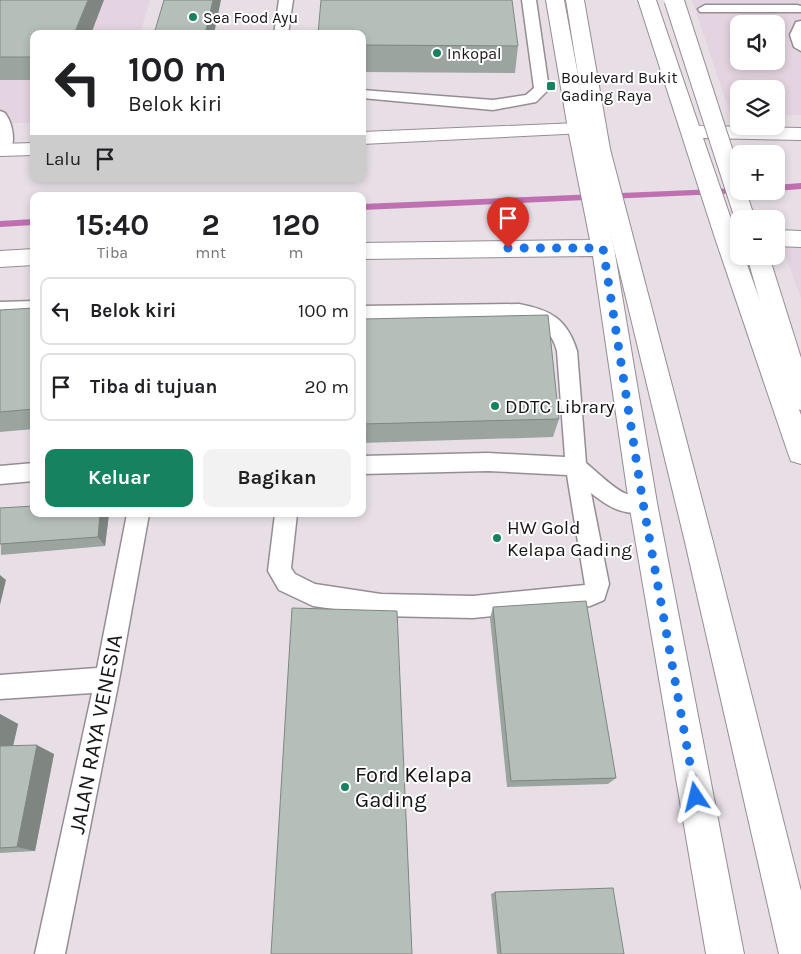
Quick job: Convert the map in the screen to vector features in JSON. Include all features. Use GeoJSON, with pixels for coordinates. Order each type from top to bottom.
{"type":"FeatureCollection","features":[{"type":"Feature","properties":{"kind":"main road"},"geometry":{"type":"LineString","coordinates":[[555,0],[578,129],[602,242],[643,503],[725,954]]}},
{"type":"Feature","properties":{"kind":"main road"},"geometry":{"type":"LineString","coordinates":[[575,0],[600,149],[699,542],[798,954]]}},
{"type":"Feature","properties":{"kind":"main road"},"geometry":{"type":"LineString","coordinates":[[647,0],[718,211],[730,234]]}},
{"type":"Feature","properties":{"kind":"main road"},"geometry":{"type":"LineString","coordinates":[[674,0],[742,210]]}},
{"type":"Feature","properties":{"kind":"main road"},"geometry":{"type":"LineString","coordinates":[[366,138],[578,129]]}},
{"type":"Feature","properties":{"kind":"main road"},"geometry":{"type":"LineString","coordinates":[[694,139],[801,134]]}},
{"type":"Feature","properties":{"kind":"main road"},"geometry":{"type":"LineString","coordinates":[[2,150],[30,149]]}},
{"type":"Feature","properties":{"kind":"main road"},"geometry":{"type":"LineString","coordinates":[[785,238],[801,239]]}},
{"type":"Feature","properties":{"kind":"main road"},"geometry":{"type":"LineString","coordinates":[[366,251],[602,242]]}},
{"type":"Feature","properties":{"kind":"main road"},"geometry":{"type":"LineString","coordinates":[[0,259],[30,257]]}},
{"type":"Feature","properties":{"kind":"main road"},"geometry":{"type":"LineString","coordinates":[[741,265],[801,453]]}},
{"type":"Feature","properties":{"kind":"main road"},"geometry":{"type":"LineString","coordinates":[[761,265],[801,400]]}},
{"type":"Feature","properties":{"kind":"lane"},"geometry":{"type":"LineString","coordinates":[[282,30],[286,0]]}},
{"type":"Feature","properties":{"kind":"lane"},"geometry":{"type":"LineString","coordinates":[[366,94],[493,105],[531,99],[542,89],[529,0]]}},
{"type":"Feature","properties":{"kind":"lane"},"geometry":{"type":"LineString","coordinates":[[706,9],[797,9]]}},
{"type":"Feature","properties":{"kind":"lane"},"geometry":{"type":"LineString","coordinates":[[801,25],[797,35],[801,47]]}},
{"type":"Feature","properties":{"kind":"lane"},"geometry":{"type":"LineString","coordinates":[[0,116],[5,129],[2,150]]}},
{"type":"Feature","properties":{"kind":"lane"},"geometry":{"type":"LineString","coordinates":[[765,265],[801,364]]}},
{"type":"Feature","properties":{"kind":"lane"},"geometry":{"type":"LineString","coordinates":[[0,309],[30,308]]}},
{"type":"Feature","properties":{"kind":"lane"},"geometry":{"type":"LineString","coordinates":[[286,517],[279,571],[287,582],[313,595],[381,605],[473,607],[590,595],[596,592],[597,584],[576,467],[567,351],[563,336],[554,326],[538,314],[519,311],[366,313]]}},
{"type":"Feature","properties":{"kind":"lane"},"geometry":{"type":"LineString","coordinates":[[366,465],[488,462],[576,467],[611,496],[625,504],[643,503]]}},
{"type":"Feature","properties":{"kind":"lane"},"geometry":{"type":"LineString","coordinates":[[0,474],[30,472]]}},
{"type":"Feature","properties":{"kind":"lane","name":"JALAN RAYA VENESIA"},"geometry":{"type":"LineString","coordinates":[[50,954],[107,680],[137,517]]}},
{"type":"Feature","properties":{"kind":"lane"},"geometry":{"type":"LineString","coordinates":[[0,687],[107,680]]}},
{"type":"Feature","properties":{"kind":"shaded area"},"geometry":{"type":"Polygon","coordinates":[[[0,0],[150,0],[141,30],[30,30],[30,123],[0,123],[0,0]]]}},
{"type":"Feature","properties":{"kind":"shaded area"},"geometry":{"type":"Polygon","coordinates":[[[692,0],[801,0],[801,115],[785,115],[785,80],[730,80],[730,114],[692,0]]]}},
{"type":"Feature","properties":{"kind":"shaded area"},"geometry":{"type":"Polygon","coordinates":[[[785,240],[801,240],[801,298],[785,256],[785,240]]]}},
{"type":"Feature","properties":{"kind":"building"},"geometry":{"type":"Polygon","coordinates":[[[0,0],[88,0],[76,30],[30,30],[30,57],[0,57],[0,0]]]}},
{"type":"Feature","properties":{"kind":"building","name":"Sea Food Ayu"},"geometry":{"type":"Polygon","coordinates":[[[164,0],[213,0],[206,30],[155,30],[164,0]]]}},
{"type":"Feature","properties":{"kind":"building","name":"Inkopal"},"geometry":{"type":"Polygon","coordinates":[[[321,0],[512,0],[518,46],[366,45],[366,30],[318,30],[321,0]]]}},
{"type":"Feature","properties":{"kind":"building"},"geometry":{"type":"Polygon","coordinates":[[[30,308],[30,409],[0,412],[0,310],[30,308]]]}},
{"type":"Feature","properties":{"kind":"building"},"geometry":{"type":"Polygon","coordinates":[[[548,315],[559,419],[366,424],[366,319],[548,315]]]}},
{"type":"Feature","properties":{"kind":"building"},"geometry":{"type":"Polygon","coordinates":[[[30,506],[30,517],[100,517],[98,537],[0,544],[0,508],[30,506]]]}},
{"type":"Feature","properties":{"kind":"building"},"geometry":{"type":"Polygon","coordinates":[[[586,601],[616,778],[511,781],[493,607],[586,601]]]}},
{"type":"Feature","properties":{"kind":"building","name":"Ford Kelapa Gading"},"geometry":{"type":"Polygon","coordinates":[[[292,608],[397,611],[412,954],[271,954],[292,608]]]}},
{"type":"Feature","properties":{"kind":"building"},"geometry":{"type":"Polygon","coordinates":[[[37,745],[17,847],[0,848],[0,746],[37,745]]]}},
{"type":"Feature","properties":{"kind":"building"},"geometry":{"type":"Polygon","coordinates":[[[613,888],[624,954],[501,954],[495,892],[613,888]]]}},
{"type":"Feature","properties":{"kind":"waterway"},"geometry":{"type":"LineString","coordinates":[[785,187],[801,186]]}},
{"type":"Feature","properties":{"kind":"waterway"},"geometry":{"type":"LineString","coordinates":[[366,207],[730,191]]}},
{"type":"Feature","properties":{"kind":"waterway"},"geometry":{"type":"LineString","coordinates":[[0,224],[30,222]]}},
{"type":"Feature","properties":{"kind":"place","name":"Sea Food Ayu"},"geometry":{"type":"Point","coordinates":[193,17]}},
{"type":"Feature","properties":{"kind":"place","name":"Inkopal"},"geometry":{"type":"Point","coordinates":[437,53]}},
{"type":"Feature","properties":{"kind":"place","name":"Boulevard Bukit Gading Raya"},"geometry":{"type":"Point","coordinates":[551,86]}},
{"type":"Feature","properties":{"kind":"place","name":"DDTC Library"},"geometry":{"type":"Point","coordinates":[495,406]}},
{"type":"Feature","properties":{"kind":"place","name":"HW Gold Kelapa Gading"},"geometry":{"type":"Point","coordinates":[497,538]}},
{"type":"Feature","properties":{"kind":"place","name":"Ford Kelapa Gading"},"geometry":{"type":"Point","coordinates":[345,787]}},
{"type":"Feature","properties":{"kind":"route"},"geometry":{"type":"LineString","coordinates":[[508,248],[603,248],[616,319],[621,369],[643,503],[696,797]]}}]}
